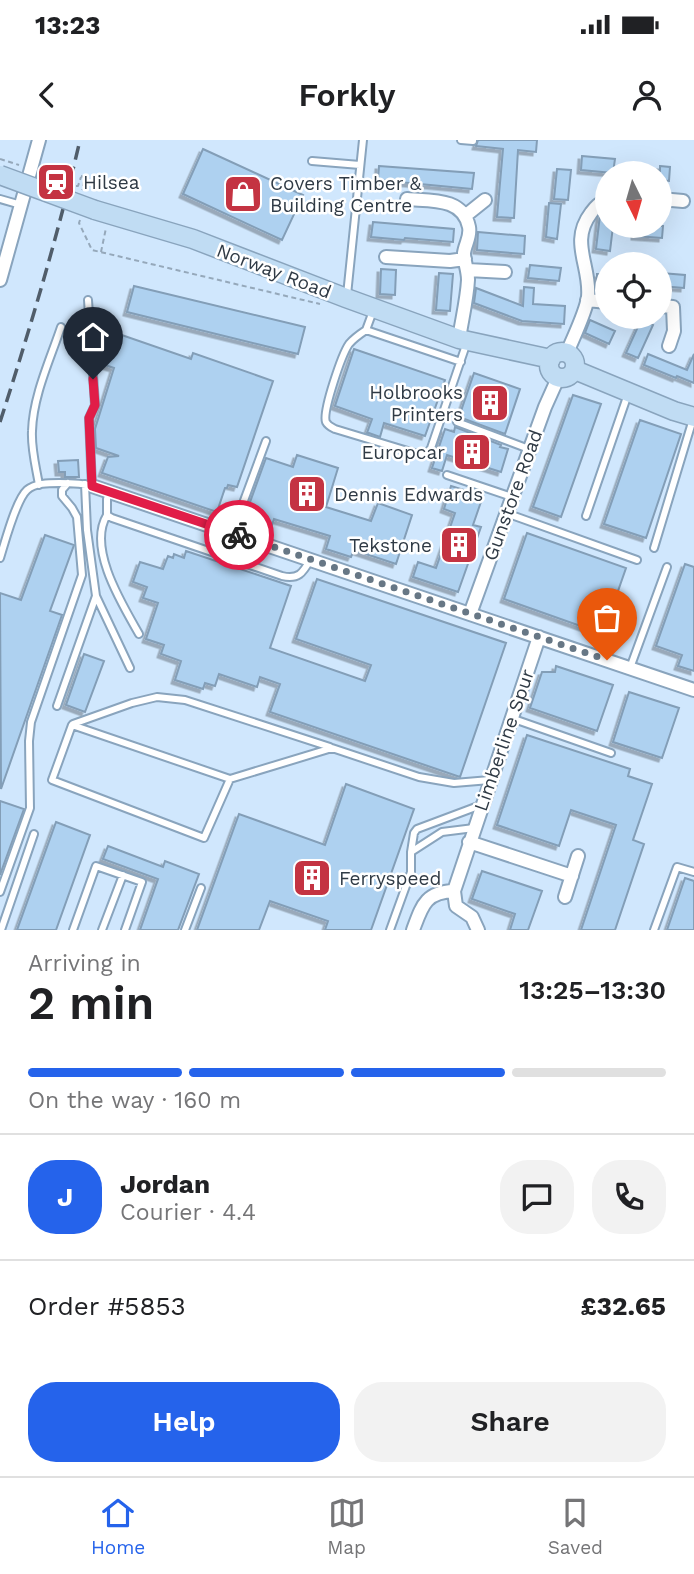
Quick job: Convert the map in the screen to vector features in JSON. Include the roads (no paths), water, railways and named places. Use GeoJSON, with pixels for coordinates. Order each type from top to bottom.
{"type":"FeatureCollection","features":[{"type":"Feature","properties":{"kind":"street"},"geometry":{"type":"LineString","coordinates":[[0,280],[39,140]]}},
{"type":"Feature","properties":{"kind":"street","name":"Norway Road"},"geometry":{"type":"LineString","coordinates":[[0,175],[193,239],[346,298],[463,339],[559,356]]}},
{"type":"Feature","properties":{"kind":"street"},"geometry":{"type":"LineString","coordinates":[[407,199],[447,202],[458,208],[470,227],[470,237],[464,251],[468,283],[463,339]]}},
{"type":"Feature","properties":{"kind":"street"},"geometry":{"type":"LineString","coordinates":[[465,216],[485,200]]}},
{"type":"Feature","properties":{"kind":"street"},"geometry":{"type":"LineString","coordinates":[[672,200],[683,201]]}},
{"type":"Feature","properties":{"kind":"street"},"geometry":{"type":"LineString","coordinates":[[575,370],[568,377],[558,378],[550,369],[587,300],[588,289],[580,241],[583,224],[595,208]]}},
{"type":"Feature","properties":{"kind":"street"},"geometry":{"type":"LineString","coordinates":[[386,257],[450,261],[505,272]]}},
{"type":"Feature","properties":{"kind":"street"},"geometry":{"type":"LineString","coordinates":[[587,300],[595,301]]}},
{"type":"Feature","properties":{"kind":"street"},"geometry":{"type":"LineString","coordinates":[[669,346],[674,331],[672,307]]}},
{"type":"Feature","properties":{"kind":"street"},"geometry":{"type":"LineString","coordinates":[[559,356],[574,359],[575,370]]}},
{"type":"Feature","properties":{"kind":"street"},"geometry":{"type":"LineString","coordinates":[[575,370],[694,417]]}},
{"type":"Feature","properties":{"kind":"street","name":"Gunstore Road"},"geometry":{"type":"LineString","coordinates":[[470,614],[558,378]]}},
{"type":"Feature","properties":{"kind":"street"},"geometry":{"type":"LineString","coordinates":[[89,485],[694,690]]}},
{"type":"Feature","properties":{"kind":"street","name":"Limberline Spur"},"geometry":{"type":"LineString","coordinates":[[454,891],[539,637]]}},
{"type":"Feature","properties":{"kind":"street"},"geometry":{"type":"LineString","coordinates":[[469,842],[572,876]]}},
{"type":"Feature","properties":{"kind":"street"},"geometry":{"type":"LineString","coordinates":[[565,897],[578,856]]}},
{"type":"Feature","properties":{"kind":"street"},"geometry":{"type":"LineString","coordinates":[[413,930],[422,905],[439,891],[454,891],[456,906],[472,917],[478,930]]}},
{"type":"Feature","properties":{"kind":"lane"},"geometry":{"type":"LineString","coordinates":[[346,298],[363,140]]}},
{"type":"Feature","properties":{"kind":"lane"},"geometry":{"type":"LineString","coordinates":[[461,140],[473,141]]}},
{"type":"Feature","properties":{"kind":"lane"},"geometry":{"type":"LineString","coordinates":[[312,161],[360,165]]}},
{"type":"Feature","properties":{"kind":"lane"},"geometry":{"type":"LineString","coordinates":[[0,199],[21,205]]}},
{"type":"Feature","properties":{"kind":"lane"},"geometry":{"type":"LineString","coordinates":[[88,300],[95,405],[89,418],[87,530],[96,596],[130,668]]}},
{"type":"Feature","properties":{"kind":"lane"},"geometry":{"type":"LineString","coordinates":[[374,308],[366,330],[350,342],[343,354],[326,411],[326,421],[335,429],[415,454],[427,454],[461,362],[463,339]]}},
{"type":"Feature","properties":{"kind":"lane"},"geometry":{"type":"LineString","coordinates":[[38,485],[33,446],[34,415],[61,327]]}},
{"type":"Feature","properties":{"kind":"lane"},"geometry":{"type":"LineString","coordinates":[[366,330],[461,362]]}},
{"type":"Feature","properties":{"kind":"lane"},"geometry":{"type":"LineString","coordinates":[[586,516],[628,392]]}},
{"type":"Feature","properties":{"kind":"lane"},"geometry":{"type":"LineString","coordinates":[[654,548],[694,417]]}},
{"type":"Feature","properties":{"kind":"lane"},"geometry":{"type":"LineString","coordinates":[[457,422],[530,449]]}},
{"type":"Feature","properties":{"kind":"lane"},"geometry":{"type":"LineString","coordinates":[[232,533],[266,442]]}},
{"type":"Feature","properties":{"kind":"lane"},"geometry":{"type":"LineString","coordinates":[[447,474],[512,497]]}},
{"type":"Feature","properties":{"kind":"lane"},"geometry":{"type":"LineString","coordinates":[[0,892],[30,808],[30,722],[82,575],[77,517],[62,496],[62,490],[68,483]]}},
{"type":"Feature","properties":{"kind":"lane"},"geometry":{"type":"LineString","coordinates":[[0,558],[20,500],[26,491],[38,485],[89,485]]}},
{"type":"Feature","properties":{"kind":"lane"},"geometry":{"type":"LineString","coordinates":[[109,492],[107,515],[101,528],[101,544],[106,565],[122,603],[139,634]]}},
{"type":"Feature","properties":{"kind":"lane"},"geometry":{"type":"LineString","coordinates":[[506,513],[637,560]]}},
{"type":"Feature","properties":{"kind":"lane"},"geometry":{"type":"LineString","coordinates":[[107,515],[289,578],[302,573],[310,560]]}},
{"type":"Feature","properties":{"kind":"lane"},"geometry":{"type":"LineString","coordinates":[[630,668],[667,567]]}},
{"type":"Feature","properties":{"kind":"lane"},"geometry":{"type":"LineString","coordinates":[[57,706],[96,596]]}},
{"type":"Feature","properties":{"kind":"lane"},"geometry":{"type":"LineString","coordinates":[[230,779],[204,838],[52,780],[72,725],[132,703],[166,698],[185,700],[419,777],[454,783],[490,780]]}},
{"type":"Feature","properties":{"kind":"lane"},"geometry":{"type":"LineString","coordinates":[[511,719],[611,753]]}},
{"type":"Feature","properties":{"kind":"lane"},"geometry":{"type":"LineString","coordinates":[[72,725],[230,779],[332,748]]}},
{"type":"Feature","properties":{"kind":"lane"},"geometry":{"type":"LineString","coordinates":[[390,930],[411,872],[411,852],[417,828],[482,805]]}},
{"type":"Feature","properties":{"kind":"lane"},"geometry":{"type":"LineString","coordinates":[[411,852],[442,832],[474,828]]}},
{"type":"Feature","properties":{"kind":"lane"},"geometry":{"type":"LineString","coordinates":[[1,930],[34,834]]}},
{"type":"Feature","properties":{"kind":"lane"},"geometry":{"type":"LineString","coordinates":[[73,930],[96,866],[142,882],[125,930]]}},
{"type":"Feature","properties":{"kind":"lane"},"geometry":{"type":"LineString","coordinates":[[654,930],[677,867],[694,872]]}},
{"type":"Feature","properties":{"kind":"lane"},"geometry":{"type":"LineString","coordinates":[[102,930],[123,875]]}},
{"type":"Feature","properties":{"kind":"lane"},"geometry":{"type":"LineString","coordinates":[[185,930],[201,888]]}},
{"type":"Feature","properties":{"kind":"railway"},"geometry":{"type":"LineString","coordinates":[[0,422],[43,282],[80,140]]}},
{"type":"Feature","properties":{"kind":"place","name":"Hilsea"},"geometry":{"type":"Point","coordinates":[56,182]}},
{"type":"Feature","properties":{"kind":"place","name":"Covers Timber & Building Centre"},"geometry":{"type":"Point","coordinates":[243,194]}},
{"type":"Feature","properties":{"kind":"place","name":"Holbrooks Printers"},"geometry":{"type":"Point","coordinates":[490,403]}},
{"type":"Feature","properties":{"kind":"place","name":"Europcar"},"geometry":{"type":"Point","coordinates":[472,452]}},
{"type":"Feature","properties":{"kind":"place","name":"Dennis Edwards"},"geometry":{"type":"Point","coordinates":[307,494]}},
{"type":"Feature","properties":{"kind":"place","name":"Tekstone"},"geometry":{"type":"Point","coordinates":[459,545]}},
{"type":"Feature","properties":{"kind":"place","name":"Ferryspeed"},"geometry":{"type":"Point","coordinates":[312,878]}}]}
